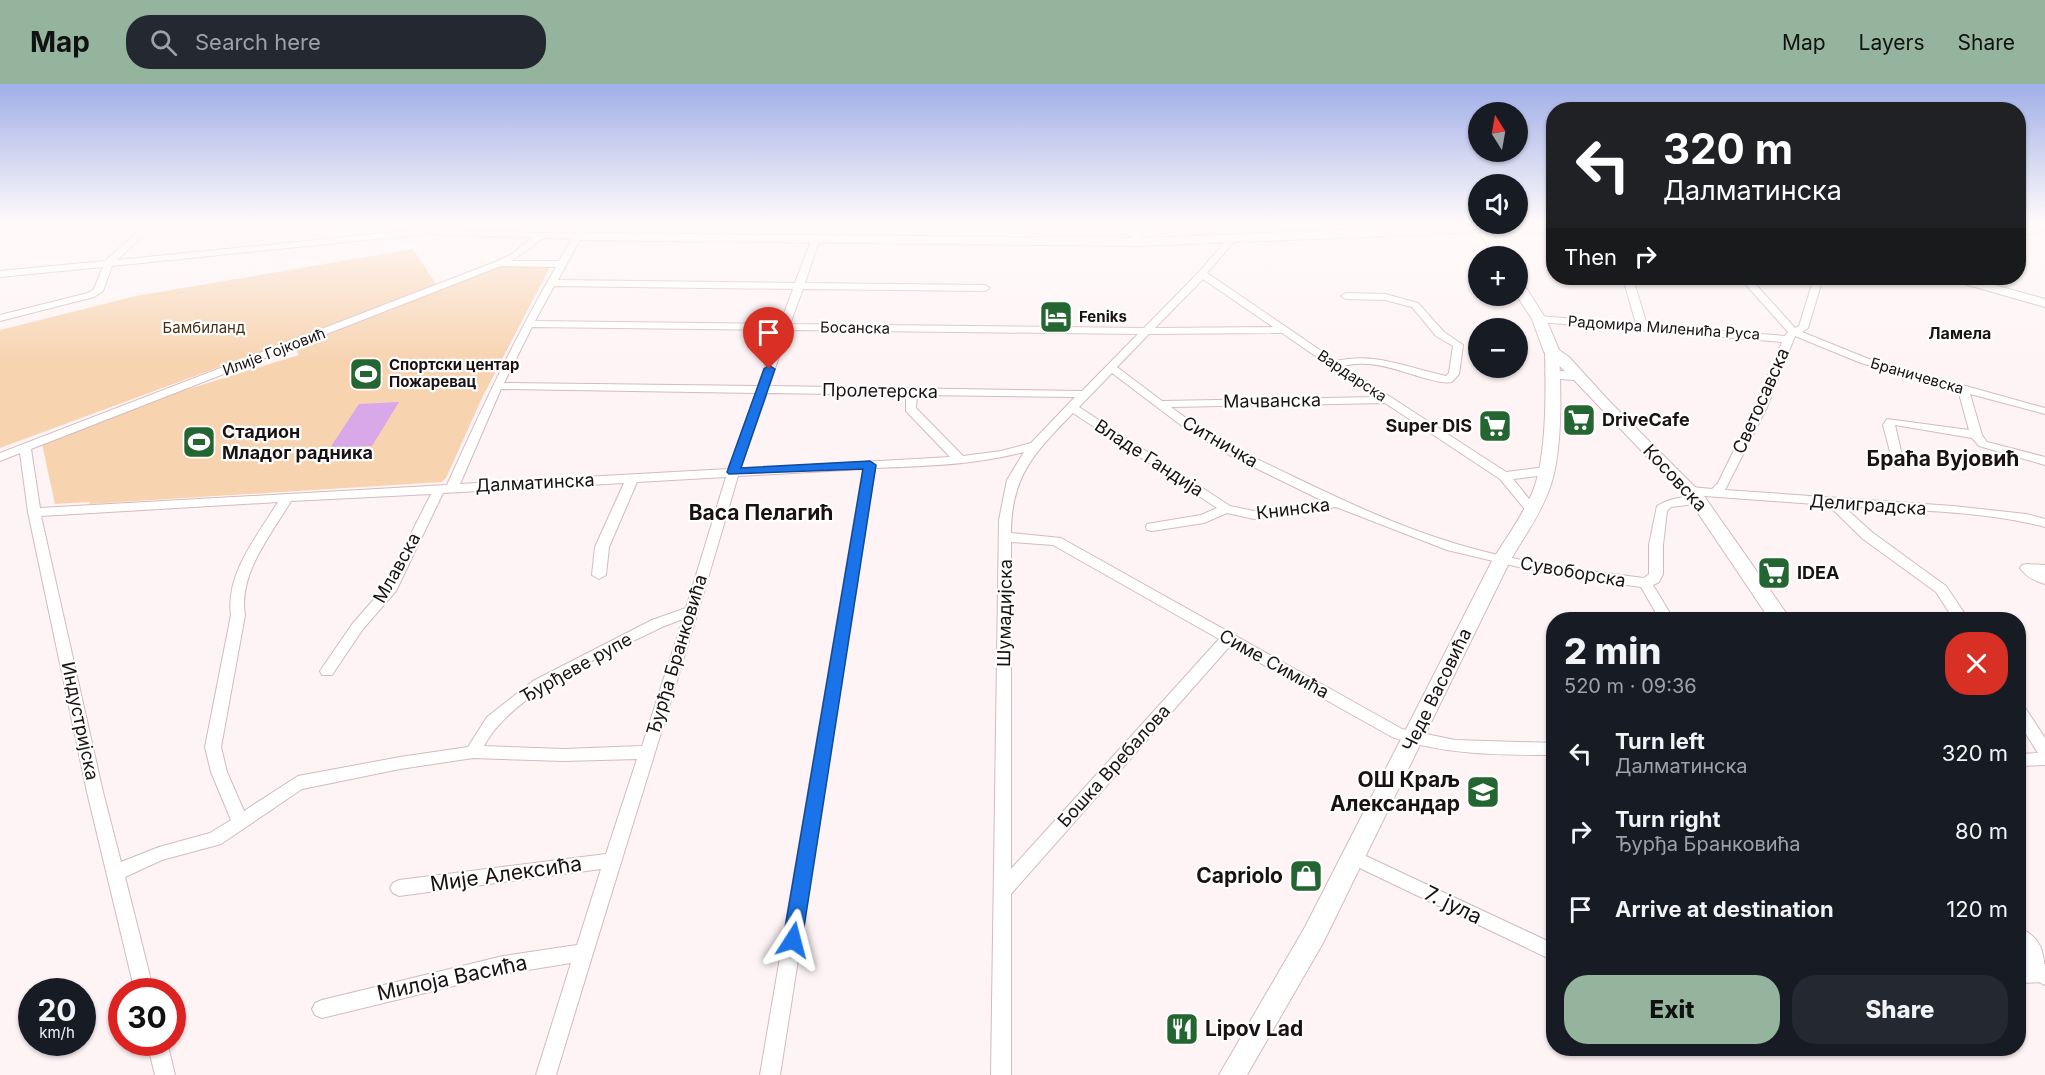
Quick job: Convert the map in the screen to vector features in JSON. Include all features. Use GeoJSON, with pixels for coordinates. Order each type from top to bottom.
{"type":"FeatureCollection","features":[{"type":"Feature","properties":{"kind":"main road"},"geometry":{"type":"LineString","coordinates":[[1528,302],[1539,319],[1552,352]]}},
{"type":"Feature","properties":{"kind":"main road","name":"Косовска"},"geometry":{"type":"LineString","coordinates":[[1552,352],[1559,356],[1702,495],[1776,612]]}},
{"type":"Feature","properties":{"kind":"main road"},"geometry":{"type":"LineString","coordinates":[[1553,375],[1578,376]]}},
{"type":"Feature","properties":{"kind":"main road"},"geometry":{"type":"LineString","coordinates":[[2026,949],[2045,973]]}},
{"type":"Feature","properties":{"kind":"street"},"geometry":{"type":"LineString","coordinates":[[0,274],[34,270]]}},
{"type":"Feature","properties":{"kind":"street"},"geometry":{"type":"LineString","coordinates":[[0,318],[91,296],[98,291],[105,270]]}},
{"type":"Feature","properties":{"kind":"street","name":"Илије Гојковић"},"geometry":{"type":"LineString","coordinates":[[0,458],[482,270]]}},
{"type":"Feature","properties":{"kind":"street","name":"Млавска"},"geometry":{"type":"LineString","coordinates":[[327,671],[358,626],[389,591],[558,270]]}},
{"type":"Feature","properties":{"kind":"street","name":"Ђурђа Бранковића"},"geometry":{"type":"LineString","coordinates":[[546,1075],[692,612],[733,472],[805,270]]}},
{"type":"Feature","properties":{"kind":"street","name":"Шумадијска"},"geometry":{"type":"LineString","coordinates":[[1001,1075],[1001,893],[1007,494],[1015,473],[1035,445],[1205,270]]}},
{"type":"Feature","properties":{"kind":"street","name":"Вардарска"},"geometry":{"type":"LineString","coordinates":[[1202,274],[1387,400],[1504,476],[1532,510]]}},
{"type":"Feature","properties":{"kind":"street"},"geometry":{"type":"LineString","coordinates":[[551,282],[985,288]]}},
{"type":"Feature","properties":{"kind":"street"},"geometry":{"type":"LineString","coordinates":[[1630,285],[1642,326]]}},
{"type":"Feature","properties":{"kind":"street"},"geometry":{"type":"LineString","coordinates":[[1751,285],[1795,333]]}},
{"type":"Feature","properties":{"kind":"street","name":"Светосавска"},"geometry":{"type":"LineString","coordinates":[[1702,495],[1723,485],[1816,285]]}},
{"type":"Feature","properties":{"kind":"street"},"geometry":{"type":"LineString","coordinates":[[1987,285],[2045,303]]}},
{"type":"Feature","properties":{"kind":"street"},"geometry":{"type":"LineString","coordinates":[[1336,364],[1359,361],[1393,363],[1448,380],[1454,374],[1458,345],[1440,334],[1415,305],[1386,297],[1346,296]]}},
{"type":"Feature","properties":{"kind":"street","name":"Радомира Миленића Руса"},"geometry":{"type":"LineString","coordinates":[[1539,319],[1795,333]]}},
{"type":"Feature","properties":{"kind":"street","name":"Босанска"},"geometry":{"type":"LineString","coordinates":[[528,324],[1146,332],[1284,330]]}},
{"type":"Feature","properties":{"kind":"street","name":"Браничевска"},"geometry":{"type":"LineString","coordinates":[[1795,333],[1865,361],[2045,411]]}},
{"type":"Feature","properties":{"kind":"street","name":"Чеде Васовића"},"geometry":{"type":"LineString","coordinates":[[1233,1075],[1294,971],[1386,788],[1413,740],[1502,559],[1532,510],[1542,488],[1549,454],[1552,352]]}},
{"type":"Feature","properties":{"kind":"street","name":"Ситничка"},"geometry":{"type":"LineString","coordinates":[[1112,368],[1190,427],[1235,453],[1337,503]]}},
{"type":"Feature","properties":{"kind":"street","name":"Пролетерска"},"geometry":{"type":"LineString","coordinates":[[497,386],[1084,394]]}},
{"type":"Feature","properties":{"kind":"street"},"geometry":{"type":"LineString","coordinates":[[1963,389],[1976,435],[1983,444],[2045,461]]}},
{"type":"Feature","properties":{"kind":"street"},"geometry":{"type":"LineString","coordinates":[[912,391],[910,409],[960,460]]}},
{"type":"Feature","properties":{"kind":"street","name":"Мачванска"},"geometry":{"type":"LineString","coordinates":[[1158,404],[1387,400]]}},
{"type":"Feature","properties":{"kind":"street","name":"Владе Гандија"},"geometry":{"type":"LineString","coordinates":[[1072,407],[1226,508]]}},
{"type":"Feature","properties":{"kind":"street"},"geometry":{"type":"LineString","coordinates":[[1898,464],[1889,425],[1891,421],[1976,435]]}},
{"type":"Feature","properties":{"kind":"street","name":"Далматинска"},"geometry":{"type":"LineString","coordinates":[[34,512],[960,460],[1035,445]]}},
{"type":"Feature","properties":{"kind":"street","name":"Индустријска"},"geometry":{"type":"LineString","coordinates":[[25,448],[34,512],[95,792],[141,978]]}},
{"type":"Feature","properties":{"kind":"street"},"geometry":{"type":"LineString","coordinates":[[989,456],[1004,462],[1015,473]]}},
{"type":"Feature","properties":{"kind":"street"},"geometry":{"type":"LineString","coordinates":[[770,1075],[870,465]]}},
{"type":"Feature","properties":{"kind":"street"},"geometry":{"type":"LineString","coordinates":[[1504,476],[1545,471]]}},
{"type":"Feature","properties":{"kind":"street"},"geometry":{"type":"LineString","coordinates":[[599,575],[602,547],[633,477]]}},
{"type":"Feature","properties":{"kind":"street","name":"Делиградска"},"geometry":{"type":"LineString","coordinates":[[1702,495],[1953,510],[2026,518],[2045,523]]}},
{"type":"Feature","properties":{"kind":"street","name":"Сувоборска"},"geometry":{"type":"LineString","coordinates":[[1502,559],[1553,571],[1645,583],[1653,579],[1656,574],[1656,545],[1661,509],[1668,504],[1702,495]]}},
{"type":"Feature","properties":{"kind":"street"},"geometry":{"type":"LineString","coordinates":[[240,822],[219,772],[213,747],[238,615],[236,598],[239,586],[261,541],[287,498]]}},
{"type":"Feature","properties":{"kind":"street","name":"Книнска"},"geometry":{"type":"LineString","coordinates":[[1226,508],[1254,515],[1337,503],[1447,546],[1502,559]]}},
{"type":"Feature","properties":{"kind":"street"},"geometry":{"type":"LineString","coordinates":[[1833,503],[1868,536],[1941,590],[1956,612]]}},
{"type":"Feature","properties":{"kind":"street"},"geometry":{"type":"LineString","coordinates":[[1152,527],[1204,519],[1226,508]]}},
{"type":"Feature","properties":{"kind":"street","name":"Симе Симића"},"geometry":{"type":"LineString","coordinates":[[1006,537],[1056,542],[1397,734],[1413,740],[1450,745],[1546,749]]}},
{"type":"Feature","properties":{"kind":"street"},"geometry":{"type":"LineString","coordinates":[[2045,569],[2027,568],[2033,574],[2045,579]]}},
{"type":"Feature","properties":{"kind":"street","name":"Сувоборска"},"geometry":{"type":"LineString","coordinates":[[1645,583],[1662,612]]}},
{"type":"Feature","properties":{"kind":"street","name":"Ђурђеве рупе"},"geometry":{"type":"LineString","coordinates":[[473,752],[491,722],[525,694],[571,667],[632,637],[675,616],[692,612]]}},
{"type":"Feature","properties":{"kind":"street","name":"Бошка Вребалова"},"geometry":{"type":"LineString","coordinates":[[1001,893],[1228,639]]}},
{"type":"Feature","properties":{"kind":"street"},"geometry":{"type":"LineString","coordinates":[[2026,721],[2045,751]]}},
{"type":"Feature","properties":{"kind":"street"},"geometry":{"type":"LineString","coordinates":[[115,873],[159,854],[215,839],[298,783],[400,763],[473,752],[564,755],[648,752]]}},
{"type":"Feature","properties":{"kind":"street"},"geometry":{"type":"LineString","coordinates":[[2026,760],[2045,759]]}},
{"type":"Feature","properties":{"kind":"street","name":"7. јула"},"geometry":{"type":"LineString","coordinates":[[1353,856],[1546,949]]}},
{"type":"Feature","properties":{"kind":"street","name":"Мије Алексића"},"geometry":{"type":"LineString","coordinates":[[399,888],[613,860]]}},
{"type":"Feature","properties":{"kind":"street","name":"Милоја Васића"},"geometry":{"type":"LineString","coordinates":[[322,1009],[503,965],[584,952]]}},
{"type":"Feature","properties":{"kind":"street"},"geometry":{"type":"LineString","coordinates":[[2026,974],[2045,973]]}},
{"type":"Feature","properties":{"kind":"street"},"geometry":{"type":"LineString","coordinates":[[160,1056],[165,1075]]}},
{"type":"Feature","properties":{"kind":"green space","name":"Бамбиланд"},"geometry":{"type":"Polygon","coordinates":[[[288,270],[427,270],[436,284],[322,329],[0,448],[0,330],[136,296],[288,270]]]}},
{"type":"Feature","properties":{"kind":"green space","name":"Спортски центар Пожаревац"},"geometry":{"type":"Polygon","coordinates":[[[489,270],[548,270],[483,396],[446,478],[442,482],[89,504],[90,502],[55,504],[42,444],[175,393],[299,355],[294,347],[489,270]]]}},
{"type":"Feature","properties":{"kind":"shaded area"},"geometry":{"type":"Polygon","coordinates":[[[399,402],[372,446],[330,448],[359,404],[399,402]]]}},
{"type":"Feature","properties":{"kind":"place","name":"Feniks"},"geometry":{"type":"Point","coordinates":[1056,317]}},
{"type":"Feature","properties":{"kind":"place","name":"Спортски центар Пожаревац"},"geometry":{"type":"Point","coordinates":[366,374]}},
{"type":"Feature","properties":{"kind":"place","name":"DriveCafe"},"geometry":{"type":"Point","coordinates":[1579,420]}},
{"type":"Feature","properties":{"kind":"place","name":"Super DIS"},"geometry":{"type":"Point","coordinates":[1495,426]}},
{"type":"Feature","properties":{"kind":"place","name":"Стадион Младог радника"},"geometry":{"type":"Point","coordinates":[199,442]}},
{"type":"Feature","properties":{"kind":"place","name":"IDEA"},"geometry":{"type":"Point","coordinates":[1774,573]}},
{"type":"Feature","properties":{"kind":"place","name":"ОШ Краљ Александар"},"geometry":{"type":"Point","coordinates":[1483,792]}},
{"type":"Feature","properties":{"kind":"place","name":"Capriolo"},"geometry":{"type":"Point","coordinates":[1306,876]}},
{"type":"Feature","properties":{"kind":"place","name":"Lipov Lad"},"geometry":{"type":"Point","coordinates":[1182,1029]}},
{"type":"Feature","properties":{"kind":"district","name":"Ламела"},"geometry":{"type":"Point","coordinates":[1960,333]}},
{"type":"Feature","properties":{"kind":"district","name":"Браћа Вујовић"},"geometry":{"type":"Point","coordinates":[1943,459]}},
{"type":"Feature","properties":{"kind":"district","name":"Васа Пелагић"},"geometry":{"type":"Point","coordinates":[761,513]}},
{"type":"Feature","properties":{"kind":"route"},"geometry":{"type":"LineString","coordinates":[[769,369],[733,472],[870,465],[793,940]]}}]}
